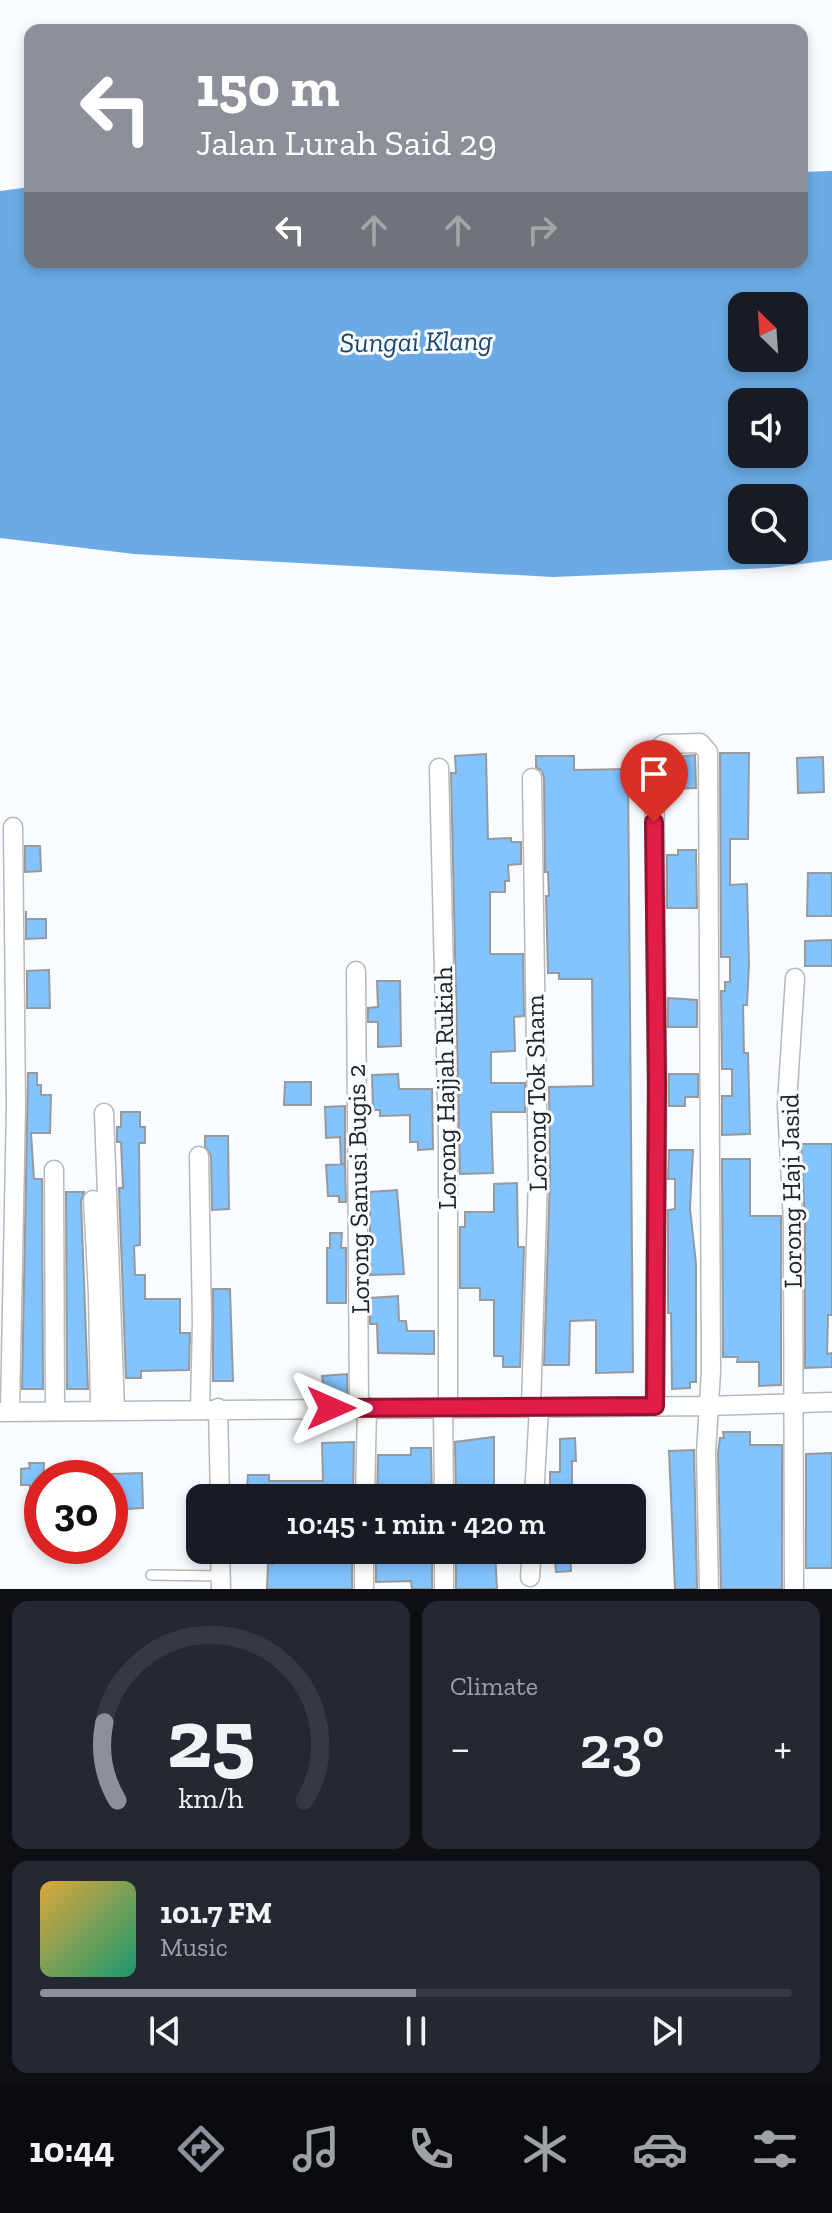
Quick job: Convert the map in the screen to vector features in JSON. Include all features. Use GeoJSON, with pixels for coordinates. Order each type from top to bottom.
{"type":"FeatureCollection","features":[{"type":"Feature","properties":{"kind":"street"},"geometry":{"type":"LineString","coordinates":[[655,1406],[657,1085],[653,764],[654,752],[664,744],[700,743],[708,752],[711,1371],[706,1453],[709,1589]]}},
{"type":"Feature","properties":{"kind":"street","name":"Lorong Hajjah Rukiah"},"geometry":{"type":"LineString","coordinates":[[439,768],[448,1137],[444,1484]]}},
{"type":"Feature","properties":{"kind":"street","name":"Lorong Tok Sham"},"geometry":{"type":"LineString","coordinates":[[532,778],[538,1178],[534,1484]]}},
{"type":"Feature","properties":{"kind":"street"},"geometry":{"type":"LineString","coordinates":[[13,827],[16,1106],[5,1412],[708,1406],[832,1402]]}},
{"type":"Feature","properties":{"kind":"street","name":"Lorong Sanusi Bugis 2"},"geometry":{"type":"LineString","coordinates":[[356,971],[365,1484]]}},
{"type":"Feature","properties":{"kind":"street","name":"Lorong Haji Jasid"},"geometry":{"type":"LineString","coordinates":[[794,1589],[793,1223],[787,1104],[795,978]]}},
{"type":"Feature","properties":{"kind":"street"},"geometry":{"type":"LineString","coordinates":[[104,1113],[108,1409]]}},
{"type":"Feature","properties":{"kind":"street"},"geometry":{"type":"LineString","coordinates":[[199,1156],[202,1322],[218,1484]]}},
{"type":"Feature","properties":{"kind":"street"},"geometry":{"type":"LineString","coordinates":[[54,1170],[55,1411]]}},
{"type":"Feature","properties":{"kind":"street"},"geometry":{"type":"LineString","coordinates":[[93,1200],[108,1409]]}},
{"type":"Feature","properties":{"kind":"street"},"geometry":{"type":"LineString","coordinates":[[364,1564],[364,1589]]}},
{"type":"Feature","properties":{"kind":"street"},"geometry":{"type":"LineString","coordinates":[[444,1564],[444,1589]]}},
{"type":"Feature","properties":{"kind":"street"},"geometry":{"type":"LineString","coordinates":[[530,1577],[531,1564]]}},
{"type":"Feature","properties":{"kind":"lane"},"geometry":{"type":"LineString","coordinates":[[151,1575],[221,1583]]}},
{"type":"Feature","properties":{"kind":"water","name":"Sungai Klang"},"geometry":{"type":"Polygon","coordinates":[[[832,171],[832,560],[808,563],[808,484],[728,484],[728,564],[800,564],[769,568],[553,577],[134,554],[0,538],[0,191],[24,188],[24,268],[808,268],[808,172],[832,171]]]}},
{"type":"Feature","properties":{"kind":"building"},"geometry":{"type":"Polygon","coordinates":[[[720,753],[749,753],[748,839],[730,839],[730,885],[747,884],[749,964],[747,1005],[743,1005],[750,1134],[722,1135],[722,1096],[732,1096],[732,1069],[722,1069],[721,991],[725,991],[725,982],[730,982],[730,957],[721,957],[720,753]]]}},
{"type":"Feature","properties":{"kind":"building"},"geometry":{"type":"Polygon","coordinates":[[[486,754],[488,839],[511,838],[511,842],[521,842],[521,864],[508,865],[509,881],[505,881],[505,892],[490,892],[490,954],[523,954],[524,1016],[514,1017],[515,1051],[491,1052],[491,1083],[525,1083],[525,1112],[491,1112],[493,1173],[460,1174],[451,773],[456,773],[455,756],[486,754]]]}},
{"type":"Feature","properties":{"kind":"building"},"geometry":{"type":"Polygon","coordinates":[[[695,755],[696,788],[666,789],[666,758],[695,755]]]}},
{"type":"Feature","properties":{"kind":"building"},"geometry":{"type":"Polygon","coordinates":[[[536,756],[574,756],[574,770],[628,769],[633,1372],[596,1373],[596,1320],[570,1321],[569,1365],[544,1365],[550,1178],[549,1087],[593,1086],[592,979],[559,979],[559,973],[548,973],[546,896],[549,896],[548,872],[545,872],[544,778],[542,771],[536,767],[536,756]]]}},
{"type":"Feature","properties":{"kind":"building"},"geometry":{"type":"Polygon","coordinates":[[[823,757],[824,792],[798,793],[797,758],[823,757]]]}},
{"type":"Feature","properties":{"kind":"building"},"geometry":{"type":"Polygon","coordinates":[[[25,846],[40,846],[41,871],[25,872],[25,846]]]}},
{"type":"Feature","properties":{"kind":"building"},"geometry":{"type":"Polygon","coordinates":[[[678,850],[696,850],[697,908],[667,908],[667,855],[678,855],[678,850]]]}},
{"type":"Feature","properties":{"kind":"building"},"geometry":{"type":"Polygon","coordinates":[[[808,873],[832,873],[832,916],[807,916],[808,873]]]}},
{"type":"Feature","properties":{"kind":"building"},"geometry":{"type":"Polygon","coordinates":[[[26,919],[46,919],[46,938],[26,939],[26,919]]]}},
{"type":"Feature","properties":{"kind":"building"},"geometry":{"type":"Polygon","coordinates":[[[832,940],[832,966],[805,966],[805,941],[832,940]]]}},
{"type":"Feature","properties":{"kind":"building"},"geometry":{"type":"Polygon","coordinates":[[[49,970],[50,1008],[27,1008],[27,971],[49,970]]]}},
{"type":"Feature","properties":{"kind":"building"},"geometry":{"type":"Polygon","coordinates":[[[377,981],[400,981],[401,1046],[378,1047],[378,1022],[368,1022],[368,1008],[378,1007],[377,981]]]}},
{"type":"Feature","properties":{"kind":"building"},"geometry":{"type":"Polygon","coordinates":[[[668,998],[697,1000],[697,1027],[668,1027],[668,998]]]}},
{"type":"Feature","properties":{"kind":"building"},"geometry":{"type":"Polygon","coordinates":[[[28,1073],[37,1073],[41,1095],[51,1095],[50,1133],[31,1133],[34,1179],[42,1179],[43,1389],[22,1389],[28,1073]]]}},
{"type":"Feature","properties":{"kind":"building"},"geometry":{"type":"Polygon","coordinates":[[[398,1074],[399,1089],[432,1089],[433,1149],[418,1150],[418,1142],[410,1142],[410,1115],[380,1116],[380,1110],[373,1110],[372,1075],[398,1074]]]}},
{"type":"Feature","properties":{"kind":"building"},"geometry":{"type":"Polygon","coordinates":[[[669,1074],[698,1074],[698,1097],[685,1097],[685,1106],[669,1106],[669,1074]]]}},
{"type":"Feature","properties":{"kind":"building"},"geometry":{"type":"Polygon","coordinates":[[[285,1082],[311,1082],[311,1105],[284,1105],[285,1082]]]}},
{"type":"Feature","properties":{"kind":"building"},"geometry":{"type":"Polygon","coordinates":[[[345,1106],[345,1163],[341,1164],[340,1137],[326,1138],[325,1107],[345,1106]]]}},
{"type":"Feature","properties":{"kind":"building"},"geometry":{"type":"Polygon","coordinates":[[[121,1112],[140,1112],[140,1127],[145,1127],[145,1143],[139,1143],[140,1245],[134,1246],[135,1275],[145,1275],[145,1299],[180,1299],[180,1333],[190,1333],[189,1370],[141,1371],[141,1378],[126,1378],[119,1188],[123,1188],[121,1142],[117,1142],[121,1112]]]}},
{"type":"Feature","properties":{"kind":"building"},"geometry":{"type":"Polygon","coordinates":[[[205,1136],[228,1136],[229,1209],[212,1210],[211,1156],[205,1146],[205,1136]]]}},
{"type":"Feature","properties":{"kind":"building"},"geometry":{"type":"Polygon","coordinates":[[[801,1144],[832,1144],[832,1315],[828,1315],[827,1354],[832,1353],[832,1367],[805,1368],[805,1223],[801,1144]]]}},
{"type":"Feature","properties":{"kind":"building"},"geometry":{"type":"Polygon","coordinates":[[[669,1150],[693,1150],[690,1208],[696,1264],[696,1382],[690,1382],[690,1388],[672,1389],[668,1210],[675,1209],[675,1179],[668,1179],[669,1150]]]}},
{"type":"Feature","properties":{"kind":"building"},"geometry":{"type":"Polygon","coordinates":[[[722,1159],[750,1159],[750,1216],[781,1216],[781,1385],[759,1386],[759,1362],[737,1362],[738,1357],[723,1357],[722,1159]]]}},
{"type":"Feature","properties":{"kind":"building"},"geometry":{"type":"Polygon","coordinates":[[[345,1164],[346,1202],[339,1202],[339,1196],[328,1196],[326,1165],[345,1164]]]}},
{"type":"Feature","properties":{"kind":"building"},"geometry":{"type":"Polygon","coordinates":[[[517,1183],[518,1247],[524,1247],[520,1367],[503,1367],[503,1356],[494,1356],[494,1300],[480,1300],[480,1288],[460,1288],[460,1227],[465,1227],[465,1212],[494,1212],[494,1184],[517,1183]]]}},
{"type":"Feature","properties":{"kind":"building"},"geometry":{"type":"Polygon","coordinates":[[[397,1190],[404,1274],[370,1275],[370,1192],[397,1190]]]}},
{"type":"Feature","properties":{"kind":"building"},"geometry":{"type":"Polygon","coordinates":[[[66,1192],[84,1192],[81,1201],[88,1389],[67,1389],[66,1192]]]}},
{"type":"Feature","properties":{"kind":"building"},"geometry":{"type":"Polygon","coordinates":[[[330,1233],[342,1233],[341,1248],[346,1248],[346,1303],[327,1303],[330,1233]]]}},
{"type":"Feature","properties":{"kind":"building"},"geometry":{"type":"Polygon","coordinates":[[[213,1289],[230,1289],[233,1381],[213,1381],[213,1289]]]}},
{"type":"Feature","properties":{"kind":"building"},"geometry":{"type":"Polygon","coordinates":[[[398,1296],[399,1321],[406,1321],[407,1331],[434,1331],[434,1354],[378,1353],[377,1324],[370,1324],[370,1298],[398,1296]]]}},
{"type":"Feature","properties":{"kind":"building"},"geometry":{"type":"Polygon","coordinates":[[[347,1374],[347,1397],[325,1397],[322,1376],[347,1374]]]}},
{"type":"Feature","properties":{"kind":"building"},"geometry":{"type":"Polygon","coordinates":[[[723,1432],[750,1432],[750,1445],[782,1445],[782,1589],[721,1589],[718,1453],[723,1432]]]}},
{"type":"Feature","properties":{"kind":"building"},"geometry":{"type":"Polygon","coordinates":[[[494,1437],[494,1484],[456,1484],[455,1442],[494,1437]]]}},
{"type":"Feature","properties":{"kind":"building"},"geometry":{"type":"Polygon","coordinates":[[[575,1438],[576,1461],[572,1461],[572,1484],[550,1484],[550,1472],[560,1472],[560,1439],[575,1438]]]}},
{"type":"Feature","properties":{"kind":"building"},"geometry":{"type":"Polygon","coordinates":[[[354,1442],[353,1484],[247,1484],[248,1475],[269,1475],[269,1481],[323,1481],[322,1443],[354,1442]]]}},
{"type":"Feature","properties":{"kind":"building"},"geometry":{"type":"Polygon","coordinates":[[[411,1448],[431,1448],[432,1484],[377,1484],[378,1455],[411,1455],[411,1448]]]}},
{"type":"Feature","properties":{"kind":"building"},"geometry":{"type":"Polygon","coordinates":[[[694,1450],[697,1589],[675,1589],[669,1451],[694,1450]]]}},
{"type":"Feature","properties":{"kind":"building"},"geometry":{"type":"Polygon","coordinates":[[[832,1453],[832,1568],[806,1568],[806,1454],[832,1453]]]}},
{"type":"Feature","properties":{"kind":"building"},"geometry":{"type":"Polygon","coordinates":[[[21,1469],[24,1469],[24,1485],[21,1485],[21,1469]]]}},
{"type":"Feature","properties":{"kind":"building"},"geometry":{"type":"Polygon","coordinates":[[[128,1473],[142,1473],[143,1508],[128,1509],[128,1473]]]}},
{"type":"Feature","properties":{"kind":"building"},"geometry":{"type":"Polygon","coordinates":[[[268,1564],[352,1564],[352,1589],[267,1589],[268,1564]]]}},
{"type":"Feature","properties":{"kind":"building"},"geometry":{"type":"Polygon","coordinates":[[[376,1564],[432,1564],[432,1589],[412,1589],[411,1581],[376,1582],[376,1564]]]}},
{"type":"Feature","properties":{"kind":"building"},"geometry":{"type":"Polygon","coordinates":[[[456,1564],[496,1564],[497,1589],[456,1589],[456,1564]]]}},
{"type":"Feature","properties":{"kind":"building"},"geometry":{"type":"Polygon","coordinates":[[[555,1564],[571,1564],[571,1571],[556,1572],[555,1564]]]}},
{"type":"Feature","properties":{"kind":"route"},"geometry":{"type":"LineString","coordinates":[[331,1408],[655,1406],[657,1085],[654,822]]}}]}
